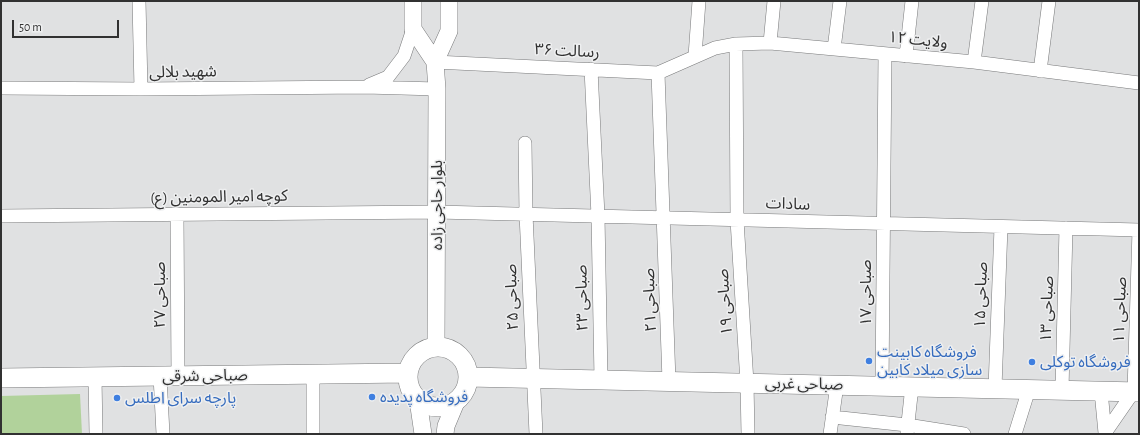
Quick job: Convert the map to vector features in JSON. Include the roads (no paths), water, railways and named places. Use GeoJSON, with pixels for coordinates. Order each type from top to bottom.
{"type":"FeatureCollection","features":[{"type":"Feature","properties":{"kind":"main road"},"geometry":{"type":"LineString","coordinates":[[436,347],[445,348],[454,352],[462,358],[467,367],[468,377],[465,391],[456,402],[447,406],[437,407],[427,405],[418,400],[408,383],[408,373],[411,363],[417,356],[426,350],[436,347]]}},
{"type":"Feature","properties":{"kind":"main road","name":"صباحی شرقی"},"geometry":{"type":"LineString","coordinates":[[1,378],[408,373]]}},
{"type":"Feature","properties":{"kind":"main road","name":"صباحی غربی"},"geometry":{"type":"LineString","coordinates":[[468,377],[1137,392]]}},
{"type":"Feature","properties":{"kind":"street"},"geometry":{"type":"LineString","coordinates":[[139,1],[141,89]]}},
{"type":"Feature","properties":{"kind":"street"},"geometry":{"type":"LineString","coordinates":[[365,87],[388,77],[404,56],[413,29],[413,1]]}},
{"type":"Feature","properties":{"kind":"street"},"geometry":{"type":"LineString","coordinates":[[434,62],[449,31],[450,1]]}},
{"type":"Feature","properties":{"kind":"street"},"geometry":{"type":"LineString","coordinates":[[695,56],[699,1]]}},
{"type":"Feature","properties":{"kind":"street"},"geometry":{"type":"LineString","coordinates":[[770,42],[774,1]]}},
{"type":"Feature","properties":{"kind":"street"},"geometry":{"type":"LineString","coordinates":[[834,49],[840,1]]}},
{"type":"Feature","properties":{"kind":"street"},"geometry":{"type":"LineString","coordinates":[[906,56],[912,1]]}},
{"type":"Feature","properties":{"kind":"street"},"geometry":{"type":"LineString","coordinates":[[974,62],[982,1]]}},
{"type":"Feature","properties":{"kind":"street"},"geometry":{"type":"LineString","coordinates":[[1040,71],[1049,1]]}},
{"type":"Feature","properties":{"kind":"street","name":"بلوار حاجی زاده"},"geometry":{"type":"LineString","coordinates":[[413,29],[434,62],[437,89],[436,347]]}},
{"type":"Feature","properties":{"kind":"street","name":"ولایت ۱۲"},"geometry":{"type":"LineString","coordinates":[[695,56],[715,48],[736,44],[770,42],[974,62],[1139,83]]}},
{"type":"Feature","properties":{"kind":"street","name":"صباحی ۱۹"},"geometry":{"type":"LineString","coordinates":[[736,44],[737,220],[747,383],[748,434]]}},
{"type":"Feature","properties":{"kind":"street","name":"صباحی ۱۷"},"geometry":{"type":"LineString","coordinates":[[882,386],[885,54]]}},
{"type":"Feature","properties":{"kind":"street","name":"رسالت ۳۶"},"geometry":{"type":"LineString","coordinates":[[434,62],[658,73],[695,56]]}},
{"type":"Feature","properties":{"kind":"street","name":"صباحی ۲۳"},"geometry":{"type":"LineString","coordinates":[[591,69],[598,216],[601,380]]}},
{"type":"Feature","properties":{"kind":"street","name":"صباحی۲۱"},"geometry":{"type":"LineString","coordinates":[[658,73],[669,381]]}},
{"type":"Feature","properties":{"kind":"street","name":"شهید بلالی"},"geometry":{"type":"LineString","coordinates":[[1,88],[141,89],[365,87],[437,89]]}},
{"type":"Feature","properties":{"kind":"street","name":"صباحی ۲۵"},"geometry":{"type":"LineString","coordinates":[[525,143],[526,214],[536,434]]}},
{"type":"Feature","properties":{"kind":"street","name":"سادات"},"geometry":{"type":"LineString","coordinates":[[437,212],[1139,230]]}},
{"type":"Feature","properties":{"kind":"street","name":"کوچه امیر المومنین (ع)"},"geometry":{"type":"LineString","coordinates":[[1,216],[437,212]]}},
{"type":"Feature","properties":{"kind":"street","name":"صباحی ۲۷"},"geometry":{"type":"LineString","coordinates":[[163,434],[169,376],[177,215]]}},
{"type":"Feature","properties":{"kind":"street","name":"صباحی ۱۵"},"geometry":{"type":"LineString","coordinates":[[996,388],[1001,227]]}},
{"type":"Feature","properties":{"kind":"street","name":"صباحی ۱۳"},"geometry":{"type":"LineString","coordinates":[[1062,390],[1066,228]]}},
{"type":"Feature","properties":{"kind":"street","name":"صباحی ۱۱"},"geometry":{"type":"LineString","coordinates":[[1137,392],[1139,230]]}},
{"type":"Feature","properties":{"kind":"street"},"geometry":{"type":"LineString","coordinates":[[313,375],[313,434]]}},
{"type":"Feature","properties":{"kind":"street"},"geometry":{"type":"LineString","coordinates":[[95,377],[96,434]]}},
{"type":"Feature","properties":{"kind":"street"},"geometry":{"type":"LineString","coordinates":[[830,434],[837,385]]}},
{"type":"Feature","properties":{"kind":"street"},"geometry":{"type":"LineString","coordinates":[[907,430],[912,386]]}},
{"type":"Feature","properties":{"kind":"street"},"geometry":{"type":"LineString","coordinates":[[1015,434],[1029,389]]}},
{"type":"Feature","properties":{"kind":"street"},"geometry":{"type":"LineString","coordinates":[[1101,391],[1104,433]]}},
{"type":"Feature","properties":{"kind":"street"},"geometry":{"type":"LineString","coordinates":[[1104,433],[1137,392]]}},
{"type":"Feature","properties":{"kind":"street"},"geometry":{"type":"LineString","coordinates":[[418,400],[423,434]]}},
{"type":"Feature","properties":{"kind":"street"},"geometry":{"type":"LineString","coordinates":[[445,434],[446,426],[456,402]]}},
{"type":"Feature","properties":{"kind":"street"},"geometry":{"type":"LineString","coordinates":[[832,417],[907,430],[964,434]]}},
{"type":"Feature","properties":{"kind":"place","name":"فروشگاه کابینت سازی میلاد کابین"},"geometry":{"type":"Point","coordinates":[869,361]}},
{"type":"Feature","properties":{"kind":"place","name":"فروشگاه توکلی"},"geometry":{"type":"Point","coordinates":[1032,362]}},
{"type":"Feature","properties":{"kind":"place","name":"فروشگاه پدیده"},"geometry":{"type":"Point","coordinates":[372,397]}},
{"type":"Feature","properties":{"kind":"place","name":"پارچه سرای اطلس"},"geometry":{"type":"Point","coordinates":[117,398]}}]}
